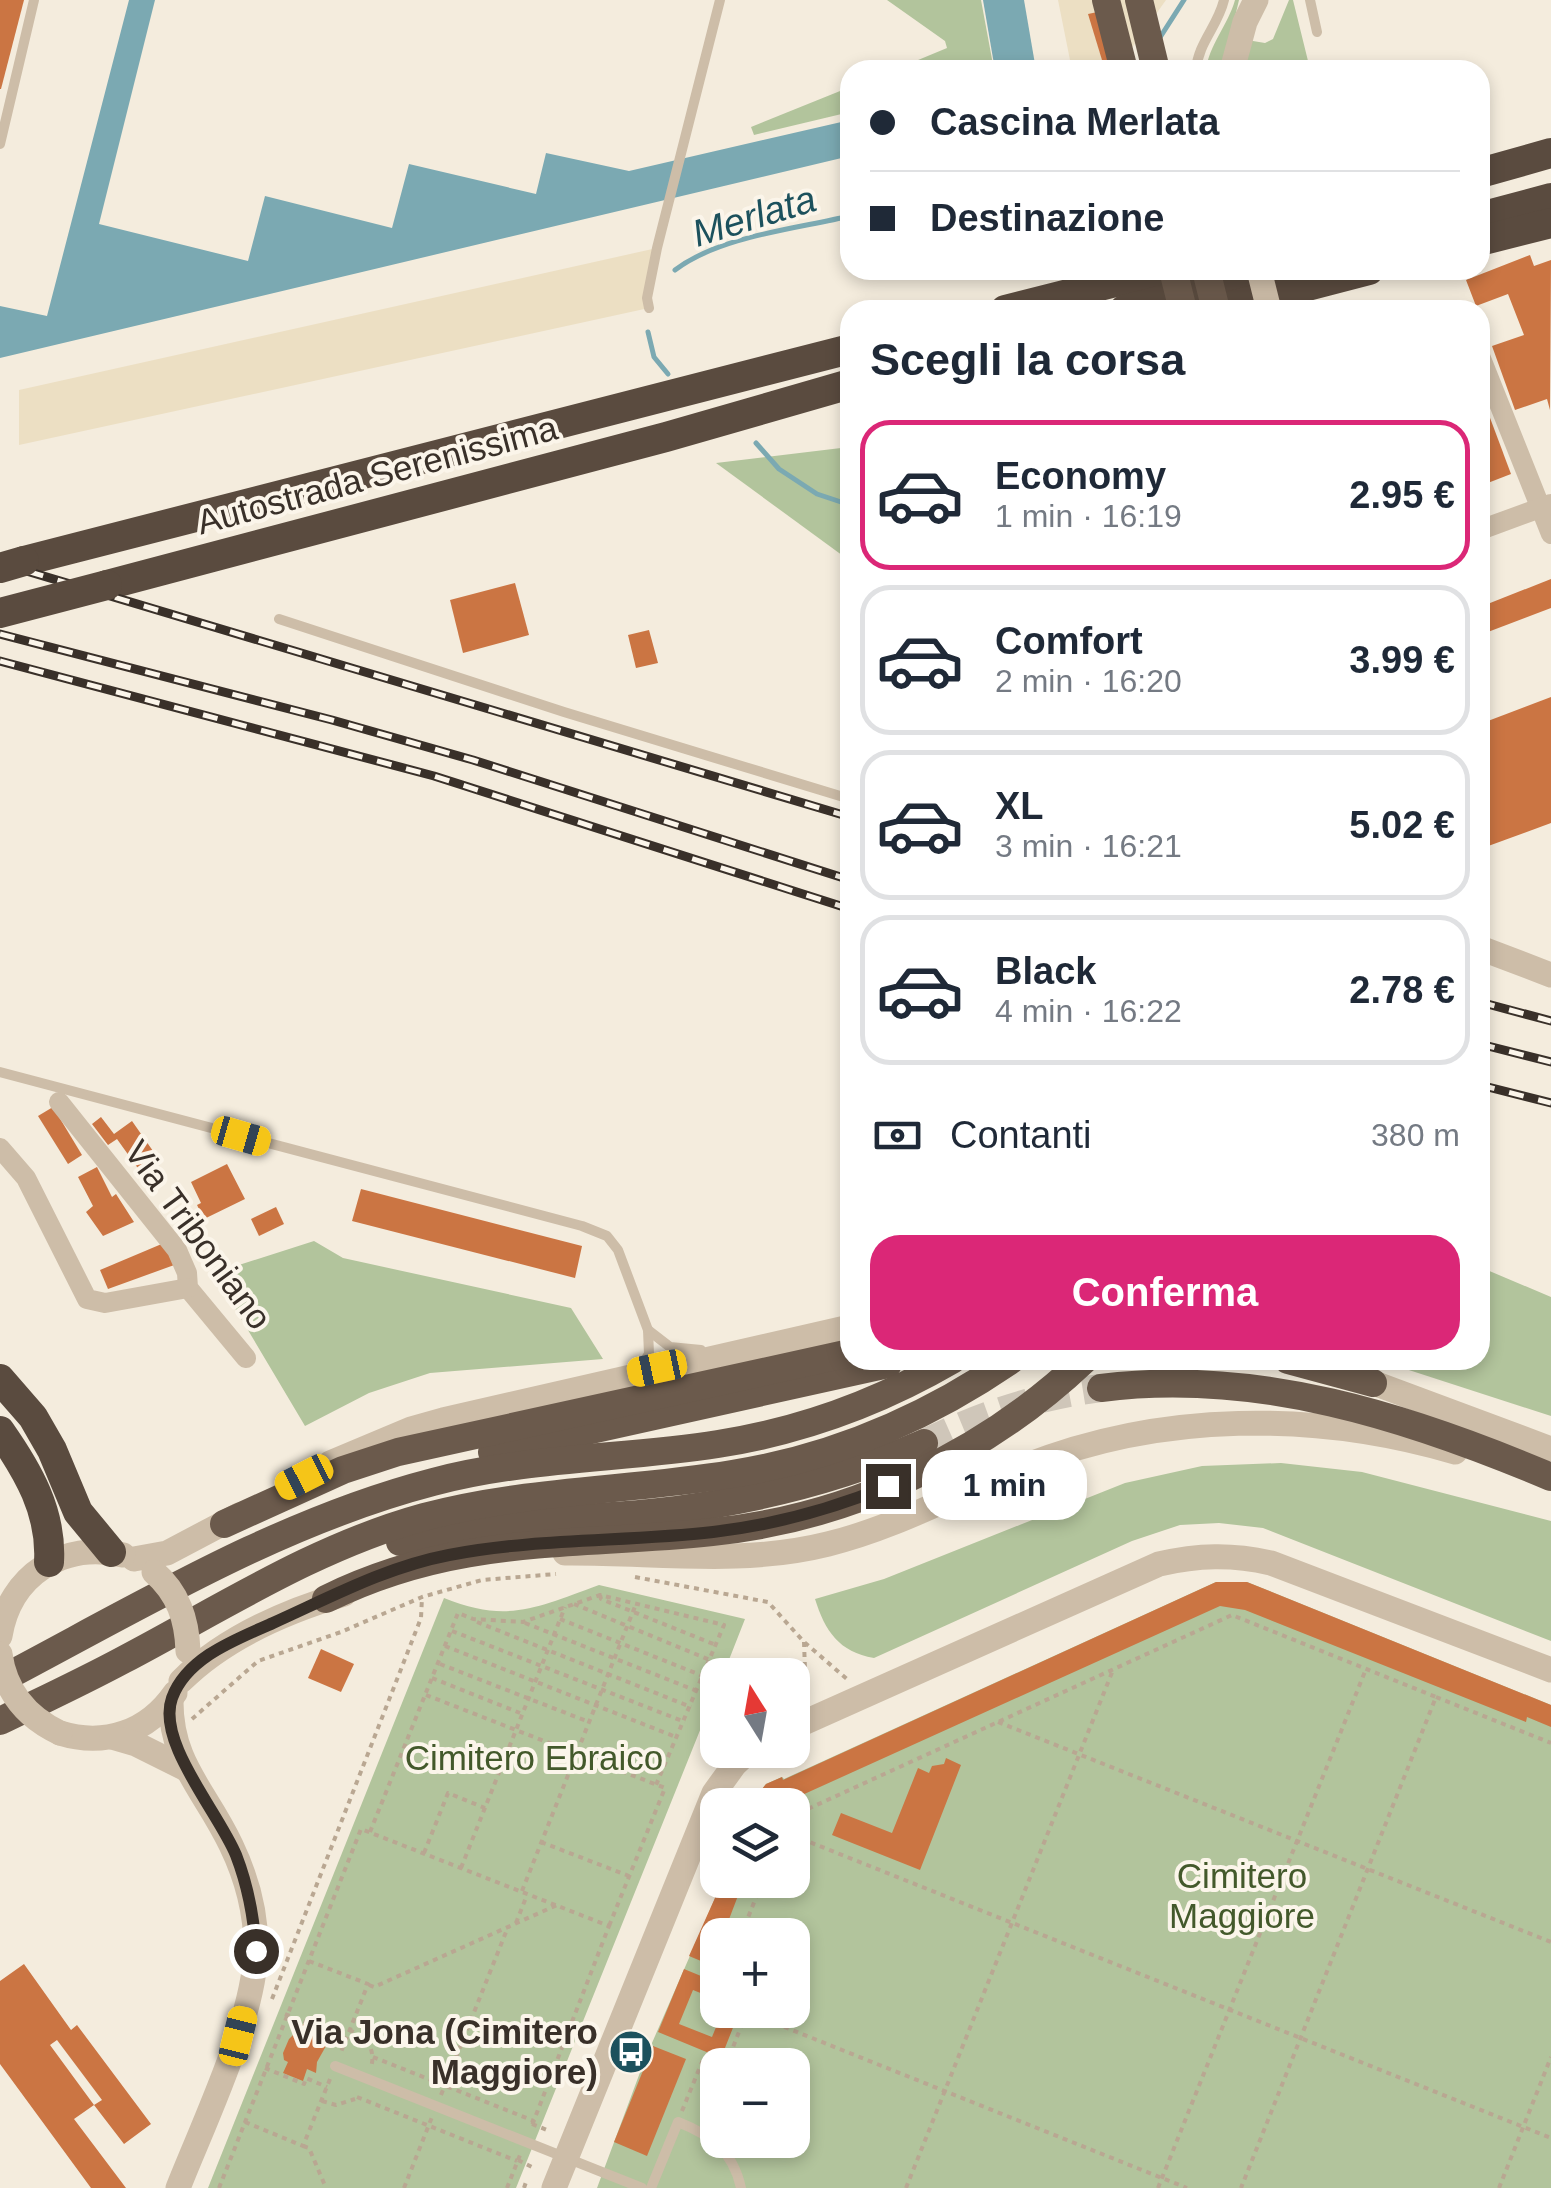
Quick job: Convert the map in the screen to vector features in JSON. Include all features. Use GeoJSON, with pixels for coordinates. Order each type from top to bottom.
{"type":"FeatureCollection","features":[{"type":"Feature","properties":{"kind":"highway"},"geometry":{"type":"LineString","coordinates":[[1106,0],[1121,60]]}},
{"type":"Feature","properties":{"kind":"highway"},"geometry":{"type":"LineString","coordinates":[[1139,0],[1154,60]]}},
{"type":"Feature","properties":{"kind":"highway"},"geometry":{"type":"LineString","coordinates":[[1490,170],[1551,154]]}},
{"type":"Feature","properties":{"kind":"highway"},"geometry":{"type":"LineString","coordinates":[[1490,190],[1551,175]]}},
{"type":"Feature","properties":{"kind":"highway"},"geometry":{"type":"LineString","coordinates":[[1490,213],[1551,198]]}},
{"type":"Feature","properties":{"kind":"highway"},"geometry":{"type":"LineString","coordinates":[[1490,238],[1551,223]]}},
{"type":"Feature","properties":{"kind":"highway"},"geometry":{"type":"LineString","coordinates":[[1044,300],[1123,280]]}},
{"type":"Feature","properties":{"kind":"highway"},"geometry":{"type":"LineString","coordinates":[[1162,300],[1238,280]]}},
{"type":"Feature","properties":{"kind":"highway"},"geometry":{"type":"LineString","coordinates":[[1254,300],[1330,280]]}},
{"type":"Feature","properties":{"kind":"highway"},"geometry":{"type":"LineString","coordinates":[[12,564],[840,353]]}},
{"type":"Feature","properties":{"kind":"highway"},"geometry":{"type":"LineString","coordinates":[[666,437],[840,387]]}},
{"type":"Feature","properties":{"kind":"highway"},"geometry":{"type":"LineString","coordinates":[[666,437],[840,403]]}},
{"type":"Feature","properties":{"kind":"highway","name":"Autostrada Serenissima"},"geometry":{"type":"LineString","coordinates":[[0,613],[666,437]]}},
{"type":"Feature","properties":{"kind":"highway"},"geometry":{"type":"LineString","coordinates":[[224,1524],[343,1470],[430,1443],[840,1355]]}},
{"type":"Feature","properties":{"kind":"highway"},"geometry":{"type":"LineString","coordinates":[[0,1680],[333,1501],[393,1478],[861,1370]]}},
{"type":"Feature","properties":{"kind":"highway"},"geometry":{"type":"LineString","coordinates":[[211,1569],[370,1500],[432,1482],[524,1464],[684,1448],[766,1434],[862,1404],[932,1370]]}},
{"type":"Feature","properties":{"kind":"highway"},"geometry":{"type":"LineString","coordinates":[[0,1721],[122,1660],[272,1577],[394,1526],[516,1497],[711,1478],[795,1460],[908,1420],[996,1370]]}},
{"type":"Feature","properties":{"kind":"highway"},"geometry":{"type":"LineString","coordinates":[[326,1599],[390,1570],[454,1554],[543,1543],[713,1532],[829,1508],[916,1474],[971,1446],[1037,1401],[1073,1370]]}},
{"type":"Feature","properties":{"kind":"highway"},"geometry":{"type":"LineString","coordinates":[[1325,1370],[1373,1383]]}},
{"type":"Feature","properties":{"kind":"highway"},"geometry":{"type":"LineString","coordinates":[[3,1382],[32,1417],[52,1450],[78,1512],[133,1561]]}},
{"type":"Feature","properties":{"kind":"highway"},"geometry":{"type":"LineString","coordinates":[[1101,1388],[1213,1384],[1308,1396],[1360,1409],[1551,1478]]}},
{"type":"Feature","properties":{"kind":"highway"},"geometry":{"type":"LineString","coordinates":[[0,1430],[40,1499],[50,1531],[49,1562]]}},
{"type":"Feature","properties":{"kind":"highway"},"geometry":{"type":"LineString","coordinates":[[122,1660],[328,1568],[400,1542],[504,1524],[739,1501],[846,1474],[924,1443]]}},
{"type":"Feature","properties":{"kind":"street"},"geometry":{"type":"LineString","coordinates":[[1235,60],[1245,22],[1256,0]]}},
{"type":"Feature","properties":{"kind":"street"},"geometry":{"type":"LineString","coordinates":[[1490,379],[1546,506],[1551,534]]}},
{"type":"Feature","properties":{"kind":"street"},"geometry":{"type":"LineString","coordinates":[[1490,526],[1546,506]]}},
{"type":"Feature","properties":{"kind":"street"},"geometry":{"type":"LineString","coordinates":[[1490,952],[1551,975]]}},
{"type":"Feature","properties":{"kind":"street","name":"Via Triboniano"},"geometry":{"type":"LineString","coordinates":[[59,1102],[177,1250],[187,1273],[188,1288],[246,1358]]}},
{"type":"Feature","properties":{"kind":"street"},"geometry":{"type":"LineString","coordinates":[[0,1148],[18,1164],[88,1299],[104,1303],[188,1288]]}},
{"type":"Feature","properties":{"kind":"street"},"geometry":{"type":"LineString","coordinates":[[133,1561],[167,1553],[327,1465],[411,1429],[625,1375],[840,1328]]}},
{"type":"Feature","properties":{"kind":"street"},"geometry":{"type":"LineString","coordinates":[[1342,1370],[1551,1449]]}},
{"type":"Feature","properties":{"kind":"street"},"geometry":{"type":"LineString","coordinates":[[0,1654],[6,1678],[34,1718],[60,1733],[87,1739],[112,1737],[146,1723],[202,1660],[232,1641],[326,1599],[421,1571],[506,1556],[575,1553],[724,1558],[795,1552],[890,1525],[1061,1453],[1180,1427],[1273,1423],[1349,1429],[1435,1446],[1551,1478]]}},
{"type":"Feature","properties":{"kind":"street"},"geometry":{"type":"LineString","coordinates":[[0,1636],[5,1613],[34,1572],[49,1562],[86,1551],[133,1561],[168,1586],[181,1607],[188,1650],[171,1720],[181,1758],[236,1854],[252,1907],[256,1951],[238,2036],[178,2188]]}},
{"type":"Feature","properties":{"kind":"street"},"geometry":{"type":"LineString","coordinates":[[810,1720],[1159,1564],[1213,1555],[1271,1563],[1551,1670]]}},
{"type":"Feature","properties":{"kind":"street"},"geometry":{"type":"LineString","coordinates":[[112,1737],[181,1758]]}},
{"type":"Feature","properties":{"kind":"street"},"geometry":{"type":"LineString","coordinates":[[554,2188],[714,1792],[733,1768]]}},
{"type":"Feature","properties":{"kind":"lane"},"geometry":{"type":"LineString","coordinates":[[0,144],[4,111],[34,0]]}},
{"type":"Feature","properties":{"kind":"lane"},"geometry":{"type":"LineString","coordinates":[[649,308],[669,200],[720,0]]}},
{"type":"Feature","properties":{"kind":"lane"},"geometry":{"type":"LineString","coordinates":[[1197,60],[1224,0]]}},
{"type":"Feature","properties":{"kind":"lane"},"geometry":{"type":"LineString","coordinates":[[1310,0],[1317,32]]}},
{"type":"Feature","properties":{"kind":"lane"},"geometry":{"type":"LineString","coordinates":[[280,619],[564,712],[840,796]]}},
{"type":"Feature","properties":{"kind":"lane"},"geometry":{"type":"LineString","coordinates":[[0,1072],[582,1226],[607,1236],[618,1250],[648,1330],[649,1354],[645,1363],[625,1375]]}},
{"type":"Feature","properties":{"kind":"lane"},"geometry":{"type":"LineString","coordinates":[[648,1330],[680,1350],[785,1341]]}},
{"type":"Feature","properties":{"kind":"lane"},"geometry":{"type":"LineString","coordinates":[[335,2066],[642,2188]]}},
{"type":"Feature","properties":{"kind":"lane"},"geometry":{"type":"LineString","coordinates":[[651,2188],[678,2122],[699,2130],[720,2145],[734,2165],[741,2188]]}},
{"type":"Feature","properties":{"kind":"path"},"geometry":{"type":"LineString","coordinates":[[181,1758],[198,1712],[258,1660],[340,1632],[422,1597],[482,1580],[562,1574]]}},
{"type":"Feature","properties":{"kind":"path"},"geometry":{"type":"LineString","coordinates":[[632,1577],[768,1602],[804,1642],[866,1695]]}},
{"type":"Feature","properties":{"kind":"path"},"geometry":{"type":"LineString","coordinates":[[600,1595],[601,1599],[716,1645]]}},
{"type":"Feature","properties":{"kind":"path"},"geometry":{"type":"LineString","coordinates":[[523,1622],[600,1595],[724,1625],[711,1658]]}},
{"type":"Feature","properties":{"kind":"path"},"geometry":{"type":"LineString","coordinates":[[268,2010],[421,1618],[422,1597]]}},
{"type":"Feature","properties":{"kind":"path"},"geometry":{"type":"LineString","coordinates":[[574,1604],[705,1658]]}},
{"type":"Feature","properties":{"kind":"path"},"geometry":{"type":"LineString","coordinates":[[516,1923],[541,1842],[636,1604]]}},
{"type":"Feature","properties":{"kind":"path"},"geometry":{"type":"LineString","coordinates":[[461,1868],[564,1608]]}},
{"type":"Feature","properties":{"kind":"path"},"geometry":{"type":"LineString","coordinates":[[370,1832],[458,1613],[691,1707]]}},
{"type":"Feature","properties":{"kind":"path"},"geometry":{"type":"LineString","coordinates":[[810,1808],[1232,1615],[1551,1743]]}},
{"type":"Feature","properties":{"kind":"path"},"geometry":{"type":"LineString","coordinates":[[473,1620],[523,1622],[697,1692]]}},
{"type":"Feature","properties":{"kind":"path"},"geometry":{"type":"LineString","coordinates":[[560,1620],[700,1674]]}},
{"type":"Feature","properties":{"kind":"path"},"geometry":{"type":"LineString","coordinates":[[451,1630],[685,1722]]}},
{"type":"Feature","properties":{"kind":"path"},"geometry":{"type":"LineString","coordinates":[[804,1642],[806,1658]]}},
{"type":"Feature","properties":{"kind":"path"},"geometry":{"type":"LineString","coordinates":[[445,1646],[676,1737]]}},
{"type":"Feature","properties":{"kind":"path"},"geometry":{"type":"LineString","coordinates":[[438,1663],[589,1722]]}},
{"type":"Feature","properties":{"kind":"path"},"geometry":{"type":"LineString","coordinates":[[1158,2188],[1366,1669]]}},
{"type":"Feature","properties":{"kind":"path"},"geometry":{"type":"LineString","coordinates":[[906,2188],[1113,1670]]}},
{"type":"Feature","properties":{"kind":"path"},"geometry":{"type":"LineString","coordinates":[[432,1678],[522,1714]]}},
{"type":"Feature","properties":{"kind":"path"},"geometry":{"type":"LineString","coordinates":[[656,1785],[700,1685]]}},
{"type":"Feature","properties":{"kind":"path"},"geometry":{"type":"LineString","coordinates":[[425,1695],[665,1788],[507,2188]]}},
{"type":"Feature","properties":{"kind":"path"},"geometry":{"type":"LineString","coordinates":[[1241,2188],[1436,1697]]}},
{"type":"Feature","properties":{"kind":"path"},"geometry":{"type":"LineString","coordinates":[[998,1722],[1551,1942]]}},
{"type":"Feature","properties":{"kind":"path"},"geometry":{"type":"LineString","coordinates":[[424,1853],[448,1794],[485,1808]]}},
{"type":"Feature","properties":{"kind":"path"},"geometry":{"type":"LineString","coordinates":[[218,2188],[361,1828],[610,1926]]}},
{"type":"Feature","properties":{"kind":"path"},"geometry":{"type":"LineString","coordinates":[[541,1842],[630,1876]]}},
{"type":"Feature","properties":{"kind":"path"},"geometry":{"type":"LineString","coordinates":[[810,1842],[1551,2138]]}},
{"type":"Feature","properties":{"kind":"path"},"geometry":{"type":"LineString","coordinates":[[368,1984],[374,1987],[557,1905]]}},
{"type":"Feature","properties":{"kind":"path"},"geometry":{"type":"LineString","coordinates":[[404,2188],[508,1927]]}},
{"type":"Feature","properties":{"kind":"path"},"geometry":{"type":"LineString","coordinates":[[285,2014],[326,2030],[323,2035],[344,2044]]}},
{"type":"Feature","properties":{"kind":"path"},"geometry":{"type":"LineString","coordinates":[[789,2028],[1187,2188]]}},
{"type":"Feature","properties":{"kind":"path"},"geometry":{"type":"LineString","coordinates":[[373,2056],[547,2130]]}},
{"type":"Feature","properties":{"kind":"path"},"geometry":{"type":"LineString","coordinates":[[1498,2188],[1551,2057]]}},
{"type":"Feature","properties":{"kind":"path"},"geometry":{"type":"LineString","coordinates":[[678,2122],[700,2067]]}},
{"type":"Feature","properties":{"kind":"path"},"geometry":{"type":"LineString","coordinates":[[264,2068],[304,2084],[306,2078],[327,2087]]}},
{"type":"Feature","properties":{"kind":"path"},"geometry":{"type":"LineString","coordinates":[[357,2097],[532,2166]]}},
{"type":"Feature","properties":{"kind":"path"},"geometry":{"type":"LineString","coordinates":[[303,2146],[310,2148],[326,2188]]}},
{"type":"Feature","properties":{"kind":"green space"},"geometry":{"type":"Polygon","coordinates":[[[887,0],[981,0],[992,60],[918,60],[947,48],[945,41],[887,0]]]}},
{"type":"Feature","properties":{"kind":"green space"},"geometry":{"type":"Polygon","coordinates":[[[1235,0],[1239,0],[1235,17],[1247,40],[1265,43],[1273,39],[1289,0],[1293,0],[1308,60],[1209,60],[1235,0]]]}},
{"type":"Feature","properties":{"kind":"green space"},"geometry":{"type":"Polygon","coordinates":[[[840,91],[840,114],[754,135],[751,127],[840,91]]]}},
{"type":"Feature","properties":{"kind":"green space"},"geometry":{"type":"Polygon","coordinates":[[[840,448],[840,554],[716,463],[840,448]]]}},
{"type":"Feature","properties":{"kind":"green space"},"geometry":{"type":"Polygon","coordinates":[[[314,1241],[343,1258],[571,1308],[603,1359],[430,1373],[369,1393],[305,1426],[214,1273],[314,1241]]]}},
{"type":"Feature","properties":{"kind":"green space"},"geometry":{"type":"Polygon","coordinates":[[[1490,1271],[1551,1297],[1551,1416],[1409,1370],[1490,1370],[1490,1271]]]}},
{"type":"Feature","properties":{"kind":"green space"},"geometry":{"type":"Polygon","coordinates":[[[1281,1463],[1362,1472],[1551,1521],[1551,1641],[1263,1528],[1219,1523],[1180,1525],[1132,1541],[874,1658],[851,1651],[835,1638],[815,1599],[884,1579],[1125,1483],[1202,1466],[1281,1463]]]}},
{"type":"Feature","properties":{"kind":"green space","name":"Cimitero Maggiore"},"geometry":{"type":"Polygon","coordinates":[[[1216,1582],[1247,1582],[1551,1705],[1551,2188],[597,2188],[645,2059],[700,1933],[700,2028],[810,2028],[810,1918],[706,1918],[715,1898],[810,1898],[810,1788],[763,1788],[810,1768],[1216,1582]]]}},
{"type":"Feature","properties":{"kind":"green space","name":"Cimitero Ebraico"},"geometry":{"type":"Polygon","coordinates":[[[599,1585],[745,1619],[730,1658],[700,1658],[700,1730],[516,2188],[208,2188],[444,1598],[487,1610],[540,1606],[599,1585]]]}},
{"type":"Feature","properties":{"kind":"shaded area"},"geometry":{"type":"Polygon","coordinates":[[[1058,0],[1166,0],[1123,60],[1111,60],[1089,14],[1102,60],[1070,60],[1058,0]]]}},
{"type":"Feature","properties":{"kind":"shaded area"},"geometry":{"type":"Polygon","coordinates":[[[657,248],[649,308],[19,445],[19,390],[657,248]]]}},
{"type":"Feature","properties":{"kind":"water"},"geometry":{"type":"Polygon","coordinates":[[[129,0],[155,0],[99,224],[248,261],[265,196],[392,228],[409,164],[536,194],[546,153],[629,171],[840,122],[840,158],[0,358],[0,306],[47,316],[129,0]]]}},
{"type":"Feature","properties":{"kind":"water"},"geometry":{"type":"Polygon","coordinates":[[[983,0],[1024,0],[1034,60],[993,60],[983,0]]]}},
{"type":"Feature","properties":{"kind":"building"},"geometry":{"type":"Polygon","coordinates":[[[0,0],[24,0],[1,89],[0,89],[0,0]]]}},
{"type":"Feature","properties":{"kind":"building"},"geometry":{"type":"Polygon","coordinates":[[[1107,10],[1113,60],[1102,60],[1088,14],[1107,10]]]}},
{"type":"Feature","properties":{"kind":"building"},"geometry":{"type":"Polygon","coordinates":[[[1530,255],[1534,266],[1551,260],[1550,410],[1547,399],[1515,410],[1492,346],[1524,335],[1508,294],[1490,301],[1474,300],[1466,280],[1490,280],[1490,271],[1530,255]]]}},
{"type":"Feature","properties":{"kind":"building"},"geometry":{"type":"Polygon","coordinates":[[[1490,418],[1511,474],[1490,482],[1490,418]]]}},
{"type":"Feature","properties":{"kind":"building"},"geometry":{"type":"Polygon","coordinates":[[[1551,579],[1551,608],[1490,631],[1490,603],[1551,579]]]}},
{"type":"Feature","properties":{"kind":"building"},"geometry":{"type":"Polygon","coordinates":[[[515,583],[529,635],[463,653],[450,600],[515,583]]]}},
{"type":"Feature","properties":{"kind":"building"},"geometry":{"type":"Polygon","coordinates":[[[649,630],[658,663],[636,668],[628,635],[649,630]]]}},
{"type":"Feature","properties":{"kind":"building"},"geometry":{"type":"Polygon","coordinates":[[[1551,697],[1551,823],[1490,845],[1490,720],[1551,697]]]}},
{"type":"Feature","properties":{"kind":"building"},"geometry":{"type":"Polygon","coordinates":[[[53,1107],[82,1155],[68,1164],[38,1116],[53,1107]]]}},
{"type":"Feature","properties":{"kind":"building"},"geometry":{"type":"Polygon","coordinates":[[[101,1117],[114,1134],[132,1121],[160,1161],[142,1174],[117,1139],[108,1145],[92,1124],[101,1117]]]}},
{"type":"Feature","properties":{"kind":"building"},"geometry":{"type":"Polygon","coordinates":[[[227,1164],[245,1199],[204,1219],[191,1182],[227,1164]]]}},
{"type":"Feature","properties":{"kind":"building"},"geometry":{"type":"Polygon","coordinates":[[[97,1167],[112,1197],[116,1194],[134,1222],[103,1236],[86,1212],[93,1206],[78,1177],[97,1167]]]}},
{"type":"Feature","properties":{"kind":"building"},"geometry":{"type":"Polygon","coordinates":[[[361,1189],[582,1246],[575,1278],[352,1221],[361,1189]]]}},
{"type":"Feature","properties":{"kind":"building"},"geometry":{"type":"Polygon","coordinates":[[[276,1207],[284,1224],[259,1236],[251,1219],[276,1207]]]}},
{"type":"Feature","properties":{"kind":"building"},"geometry":{"type":"Polygon","coordinates":[[[164,1243],[177,1264],[108,1289],[100,1270],[164,1243]]]}},
{"type":"Feature","properties":{"kind":"building"},"geometry":{"type":"Polygon","coordinates":[[[1216,1582],[1247,1582],[1551,1705],[1551,1727],[1527,1717],[1526,1722],[1245,1610],[1220,1606],[810,1791],[810,1788],[763,1788],[1216,1582]]]}},
{"type":"Feature","properties":{"kind":"building"},"geometry":{"type":"Polygon","coordinates":[[[321,1649],[354,1664],[341,1692],[308,1678],[321,1649]]]}},
{"type":"Feature","properties":{"kind":"building"},"geometry":{"type":"Polygon","coordinates":[[[946,1758],[961,1765],[920,1870],[832,1835],[841,1813],[892,1833],[918,1768],[929,1773],[932,1766],[944,1764],[946,1758]]]}},
{"type":"Feature","properties":{"kind":"building"},"geometry":{"type":"Polygon","coordinates":[[[715,1898],[737,1898],[729,1918],[706,1918],[715,1898]]]}},
{"type":"Feature","properties":{"kind":"building"},"geometry":{"type":"Polygon","coordinates":[[[700,1931],[700,1961],[689,1956],[700,1931]]]}},
{"type":"Feature","properties":{"kind":"building"},"geometry":{"type":"Polygon","coordinates":[[[24,1964],[71,2030],[77,2025],[151,2124],[124,2144],[94,2105],[74,2119],[126,2188],[91,2188],[0,2064],[0,1981],[24,1964]],[[57,2040],[50,2045],[94,2105],[102,2100],[57,2040]]]}},
{"type":"Feature","properties":{"kind":"building"},"geometry":{"type":"Polygon","coordinates":[[[684,1969],[700,1976],[700,1993],[693,1990],[679,2024],[712,2037],[716,2028],[733,2028],[725,2048],[700,2049],[658,2032],[684,1969]]]}},
{"type":"Feature","properties":{"kind":"building"},"geometry":{"type":"Polygon","coordinates":[[[303,2024],[322,2032],[318,2043],[326,2046],[316,2073],[307,2069],[303,2081],[283,2073],[288,2062],[283,2053],[289,2039],[299,2035],[303,2024]]]}},
{"type":"Feature","properties":{"kind":"building"},"geometry":{"type":"Polygon","coordinates":[[[653,2046],[686,2059],[647,2156],[614,2142],[653,2046]]]}},
{"type":"Feature","properties":{"kind":"waterway","name":"Merlata"},"geometry":{"type":"LineString","coordinates":[[1159,39],[1184,0]]}},
{"type":"Feature","properties":{"kind":"waterway","name":"Merlata"},"geometry":{"type":"LineString","coordinates":[[675,270],[693,258],[736,241],[840,218]]}},
{"type":"Feature","properties":{"kind":"waterway","name":"Merlata"},"geometry":{"type":"LineString","coordinates":[[648,332],[654,357],[668,374]]}},
{"type":"Feature","properties":{"kind":"waterway","name":"Merlata"},"geometry":{"type":"LineString","coordinates":[[756,443],[779,469],[817,494],[840,502]]}},
{"type":"Feature","properties":{"kind":"tunnel"},"geometry":{"type":"LineString","coordinates":[[924,1443],[1010,1408],[1101,1388]]}},
{"type":"Feature","properties":{"kind":"railway"},"geometry":{"type":"LineString","coordinates":[[0,563],[840,814]]}},
{"type":"Feature","properties":{"kind":"railway"},"geometry":{"type":"LineString","coordinates":[[0,634],[473,760],[840,877]]}},
{"type":"Feature","properties":{"kind":"railway"},"geometry":{"type":"LineString","coordinates":[[0,661],[434,776],[840,906]]}},
{"type":"Feature","properties":{"kind":"railway"},"geometry":{"type":"LineString","coordinates":[[1490,1005],[1551,1021]]}},
{"type":"Feature","properties":{"kind":"railway"},"geometry":{"type":"LineString","coordinates":[[1490,1047],[1551,1062]]}},
{"type":"Feature","properties":{"kind":"railway"},"geometry":{"type":"LineString","coordinates":[[1490,1088],[1551,1103]]}},
{"type":"Feature","properties":{"kind":"place","name":"Via Jona (Cimitero Maggiore)"},"geometry":{"type":"Point","coordinates":[631,2052]}},
{"type":"Feature","properties":{"kind":"route"},"geometry":{"type":"LineString","coordinates":[[256,1951],[252,1907],[236,1854],[211,1805],[180,1758],[173,1734],[171,1699],[181,1681],[202,1660],[232,1641],[368,1578],[414,1563],[500,1547],[744,1528],[829,1508],[888,1486]]}}]}
